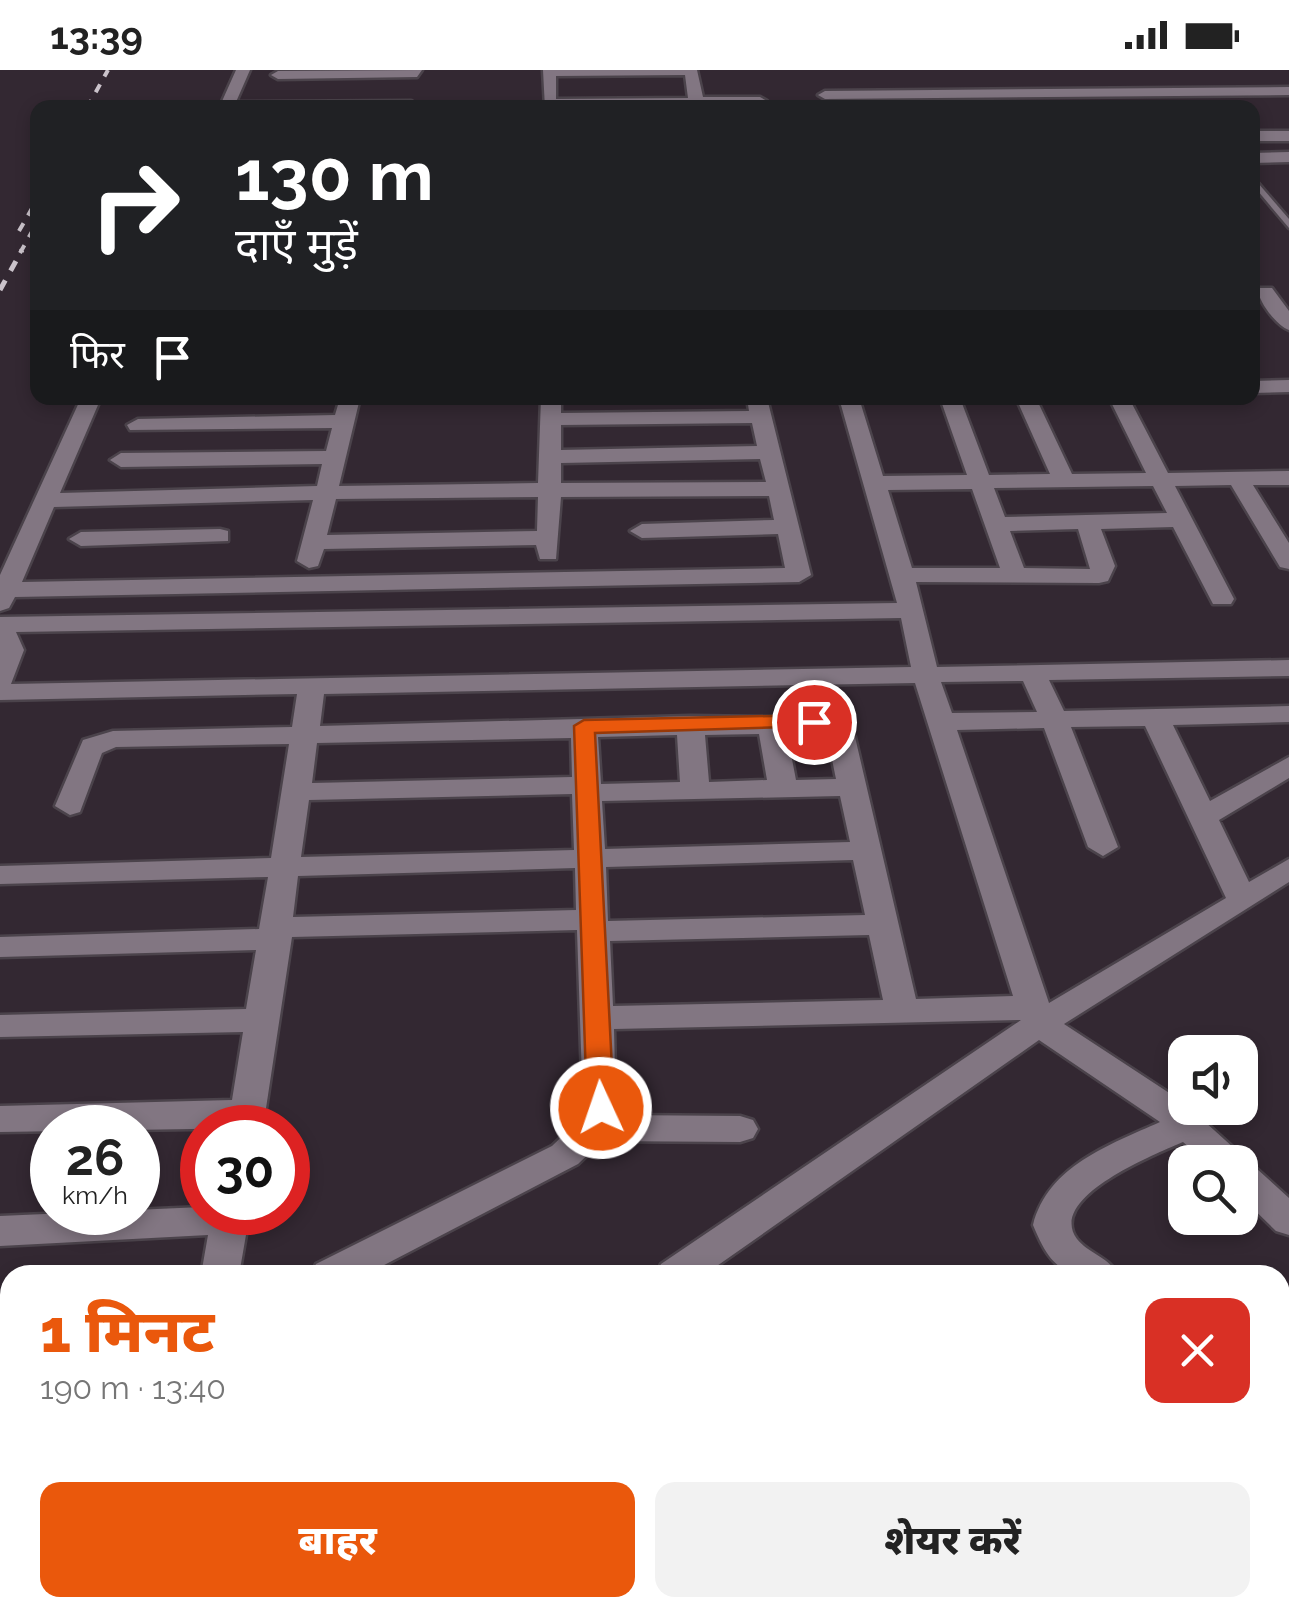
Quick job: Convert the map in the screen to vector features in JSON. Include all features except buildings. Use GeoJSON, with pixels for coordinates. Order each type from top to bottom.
{"type":"FeatureCollection","features":[{"type":"Feature","properties":{"kind":"street"},"geometry":{"type":"LineString","coordinates":[[229,100],[243,70]]}},
{"type":"Feature","properties":{"kind":"street"},"geometry":{"type":"LineString","coordinates":[[1246,70],[1276,91],[1289,108]]}},
{"type":"Feature","properties":{"kind":"street"},"geometry":{"type":"LineString","coordinates":[[933,74],[949,99]]}},
{"type":"Feature","properties":{"kind":"street"},"geometry":{"type":"LineString","coordinates":[[270,90],[286,80],[417,77]]}},
{"type":"Feature","properties":{"kind":"street"},"geometry":{"type":"LineString","coordinates":[[549,88],[693,87]]}},
{"type":"Feature","properties":{"kind":"street"},"geometry":{"type":"LineString","coordinates":[[549,88],[693,87],[760,98]]}},
{"type":"Feature","properties":{"kind":"street"},"geometry":{"type":"LineString","coordinates":[[825,95],[881,89],[977,100]]}},
{"type":"Feature","properties":{"kind":"street"},"geometry":{"type":"LineString","coordinates":[[1011,100],[1054,93],[1276,91]]}},
{"type":"Feature","properties":{"kind":"street"},"geometry":{"type":"LineString","coordinates":[[1167,92],[1172,100]]}},
{"type":"Feature","properties":{"kind":"street"},"geometry":{"type":"LineString","coordinates":[[1219,92],[1226,100]]}},
{"type":"Feature","properties":{"kind":"street"},"geometry":{"type":"LineString","coordinates":[[1054,93],[1059,100]]}},
{"type":"Feature","properties":{"kind":"street"},"geometry":{"type":"LineString","coordinates":[[1105,93],[1110,100]]}},
{"type":"Feature","properties":{"kind":"street"},"geometry":{"type":"LineString","coordinates":[[1260,134],[1289,136]]}},
{"type":"Feature","properties":{"kind":"street"},"geometry":{"type":"LineString","coordinates":[[1260,158],[1289,157]]}},
{"type":"Feature","properties":{"kind":"street"},"geometry":{"type":"LineString","coordinates":[[1260,292],[1289,292]]}},
{"type":"Feature","properties":{"kind":"street"},"geometry":{"type":"LineString","coordinates":[[1260,293],[1289,324]]}},
{"type":"Feature","properties":{"kind":"street"},"geometry":{"type":"LineString","coordinates":[[1260,383],[1289,386]]}},
{"type":"Feature","properties":{"kind":"street"},"geometry":{"type":"LineString","coordinates":[[3,596],[89,405]]}},
{"type":"Feature","properties":{"kind":"street"},"geometry":{"type":"LineString","coordinates":[[303,584],[348,405]]}},
{"type":"Feature","properties":{"kind":"street"},"geometry":{"type":"LineString","coordinates":[[851,405],[940,722],[1036,1016]]}},
{"type":"Feature","properties":{"kind":"street"},"geometry":{"type":"LineString","coordinates":[[953,405],[1015,576]]}},
{"type":"Feature","properties":{"kind":"street"},"geometry":{"type":"LineString","coordinates":[[1029,405],[1064,481]]}},
{"type":"Feature","properties":{"kind":"street"},"geometry":{"type":"LineString","coordinates":[[1123,405],[1222,599]]}},
{"type":"Feature","properties":{"kind":"street"},"geometry":{"type":"LineString","coordinates":[[546,617],[550,408],[760,407],[806,612]]}},
{"type":"Feature","properties":{"kind":"street"},"geometry":{"type":"LineString","coordinates":[[138,425],[344,422]]}},
{"type":"Feature","properties":{"kind":"street"},"geometry":{"type":"LineString","coordinates":[[549,457],[769,452]]}},
{"type":"Feature","properties":{"kind":"street"},"geometry":{"type":"LineString","coordinates":[[121,460],[334,457]]}},
{"type":"Feature","properties":{"kind":"street"},"geometry":{"type":"LineString","coordinates":[[1238,478],[1289,562]]}},
{"type":"Feature","properties":{"kind":"street"},"geometry":{"type":"LineString","coordinates":[[874,483],[1289,478]]}},
{"type":"Feature","properties":{"kind":"street"},"geometry":{"type":"LineString","coordinates":[[43,500],[777,488]]}},
{"type":"Feature","properties":{"kind":"street"},"geometry":{"type":"LineString","coordinates":[[641,490],[643,579]]}},
{"type":"Feature","properties":{"kind":"street"},"geometry":{"type":"LineString","coordinates":[[205,585],[232,496]]}},
{"type":"Feature","properties":{"kind":"street"},"geometry":{"type":"LineString","coordinates":[[70,564],[99,499]]}},
{"type":"Feature","properties":{"kind":"street"},"geometry":{"type":"LineString","coordinates":[[996,524],[1182,520]]}},
{"type":"Feature","properties":{"kind":"street"},"geometry":{"type":"LineString","coordinates":[[901,575],[1099,576],[1103,566],[1087,522]]}},
{"type":"Feature","properties":{"kind":"street"},"geometry":{"type":"LineString","coordinates":[[642,531],[786,527]]}},
{"type":"Feature","properties":{"kind":"street"},"geometry":{"type":"LineString","coordinates":[[3,596],[70,564],[220,536]]}},
{"type":"Feature","properties":{"kind":"street"},"geometry":{"type":"LineString","coordinates":[[313,542],[549,538]]}},
{"type":"Feature","properties":{"kind":"street"},"geometry":{"type":"LineString","coordinates":[[70,564],[205,585],[799,575]]}},
{"type":"Feature","properties":{"kind":"street"},"geometry":{"type":"LineString","coordinates":[[4,649],[546,617],[806,612],[1033,674],[1289,668]]}},
{"type":"Feature","properties":{"kind":"street"},"geometry":{"type":"LineString","coordinates":[[0,692],[312,685],[919,643]]}},
{"type":"Feature","properties":{"kind":"street"},"geometry":{"type":"LineString","coordinates":[[1033,674],[1065,744],[1103,847]]}},
{"type":"Feature","properties":{"kind":"street"},"geometry":{"type":"LineString","coordinates":[[249,1105],[312,685]]}},
{"type":"Feature","properties":{"kind":"street"},"geometry":{"type":"LineString","coordinates":[[940,722],[1289,714]]}},
{"type":"Feature","properties":{"kind":"street"},"geometry":{"type":"LineString","coordinates":[[1155,717],[1243,902]]}},
{"type":"Feature","properties":{"kind":"street"},"geometry":{"type":"LineString","coordinates":[[771,722],[783,788]]}},
{"type":"Feature","properties":{"kind":"street"},"geometry":{"type":"LineString","coordinates":[[70,806],[88,753],[99,742],[303,733],[814,722],[835,728],[902,1010]]}},
{"type":"Feature","properties":{"kind":"street"},"geometry":{"type":"LineString","coordinates":[[690,724],[695,790]]}},
{"type":"Feature","properties":{"kind":"street"},"geometry":{"type":"LineString","coordinates":[[350,1265],[565,1155],[593,1128],[601,1108],[584,726]]}},
{"type":"Feature","properties":{"kind":"street"},"geometry":{"type":"LineString","coordinates":[[1202,817],[1289,766]]}},
{"type":"Feature","properties":{"kind":"street"},"geometry":{"type":"LineString","coordinates":[[294,792],[852,787]]}},
{"type":"Feature","properties":{"kind":"street"},"geometry":{"type":"LineString","coordinates":[[0,875],[866,851]]}},
{"type":"Feature","properties":{"kind":"street"},"geometry":{"type":"LineString","coordinates":[[689,1265],[1036,1016],[1243,902],[1289,868]]}},
{"type":"Feature","properties":{"kind":"street"},"geometry":{"type":"LineString","coordinates":[[0,947],[277,933],[883,925]]}},
{"type":"Feature","properties":{"kind":"street"},"geometry":{"type":"LineString","coordinates":[[597,1018],[902,1010],[1036,1016],[1209,1145]]}},
{"type":"Feature","properties":{"kind":"street"},"geometry":{"type":"LineString","coordinates":[[0,1026],[264,1020]]}},
{"type":"Feature","properties":{"kind":"street"},"geometry":{"type":"LineString","coordinates":[[0,1119],[180,1120]]}},
{"type":"Feature","properties":{"kind":"street"},"geometry":{"type":"LineString","coordinates":[[1086,1265],[1061,1246],[1054,1230],[1062,1194],[1082,1176],[1186,1126]]}},
{"type":"Feature","properties":{"kind":"street"},"geometry":{"type":"LineString","coordinates":[[593,1128],[740,1129]]}},
{"type":"Feature","properties":{"kind":"street"},"geometry":{"type":"LineString","coordinates":[[1258,1191],[1289,1221]]}},
{"type":"Feature","properties":{"kind":"street"},"geometry":{"type":"LineString","coordinates":[[0,1231],[180,1219]]}},
{"type":"Feature","properties":{"kind":"street"},"geometry":{"type":"LineString","coordinates":[[222,1265],[227,1235]]}},
{"type":"Feature","properties":{"kind":"lane"},"geometry":{"type":"LineString","coordinates":[[1260,188],[1289,224]]}},
{"type":"Feature","properties":{"kind":"railway"},"geometry":{"type":"LineString","coordinates":[[91,100],[108,70]]}},
{"type":"Feature","properties":{"kind":"railway"},"geometry":{"type":"LineString","coordinates":[[19,231],[30,212]]}},
{"type":"Feature","properties":{"kind":"railway"},"geometry":{"type":"LineString","coordinates":[[20,253],[30,235]]}},
{"type":"Feature","properties":{"kind":"railway"},"geometry":{"type":"LineString","coordinates":[[0,290],[22,250]]}},
{"type":"Feature","properties":{"kind":"route"},"geometry":{"type":"LineString","coordinates":[[601,1108],[584,726],[814,722]]}}]}
